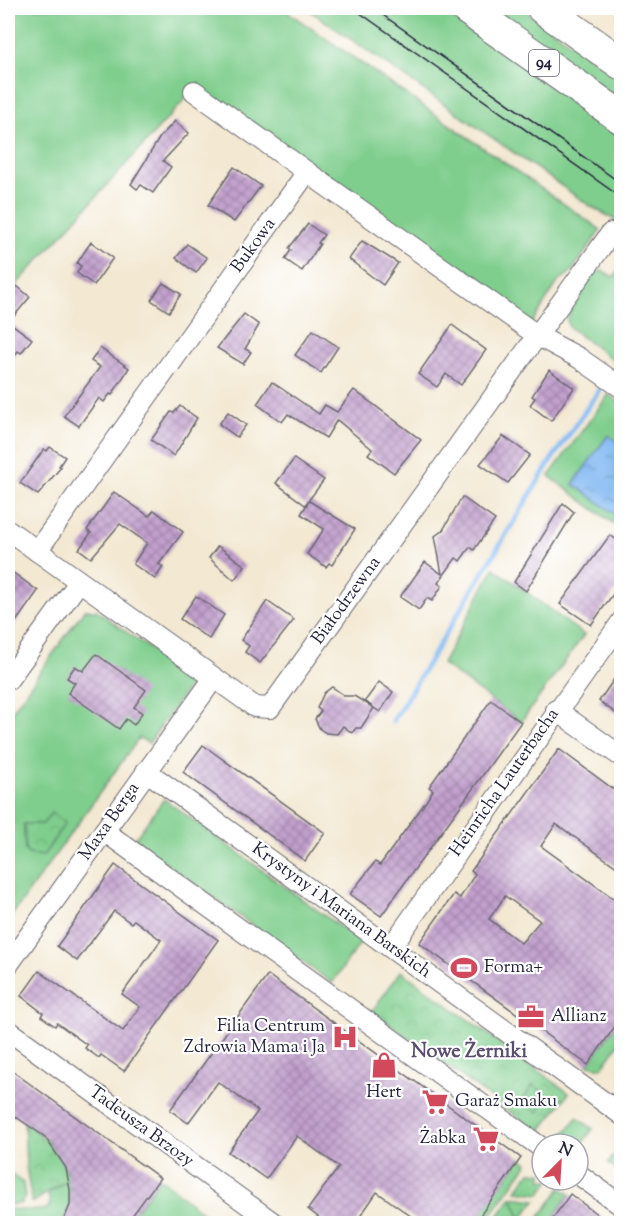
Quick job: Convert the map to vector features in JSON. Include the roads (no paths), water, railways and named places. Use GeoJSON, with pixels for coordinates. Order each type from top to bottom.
{"type":"FeatureCollection","features":[{"type":"Feature","properties":{"kind":"main road","name":"94"},"geometry":{"type":"LineString","coordinates":[[466,8],[621,118]]}},
{"type":"Feature","properties":{"kind":"main road","name":"94"},"geometry":{"type":"LineString","coordinates":[[543,8],[621,64]]}},
{"type":"Feature","properties":{"kind":"street"},"geometry":{"type":"LineString","coordinates":[[194,91],[538,336],[579,358],[621,388]]}},
{"type":"Feature","properties":{"kind":"street","name":"Bukowa"},"geometry":{"type":"LineString","coordinates":[[36,551],[307,172]]}},
{"type":"Feature","properties":{"kind":"street","name":"Białodrzewna"},"geometry":{"type":"LineString","coordinates":[[8,530],[255,707],[270,708],[611,233]]}},
{"type":"Feature","properties":{"kind":"street"},"geometry":{"type":"LineString","coordinates":[[8,680],[79,582]]}},
{"type":"Feature","properties":{"kind":"street","name":"Heinricha Lauterbacha"},"geometry":{"type":"LineString","coordinates":[[391,947],[556,710],[621,621]]}},
{"type":"Feature","properties":{"kind":"street","name":"Maxa Berga"},"geometry":{"type":"LineString","coordinates":[[8,965],[214,678]]}},
{"type":"Feature","properties":{"kind":"street"},"geometry":{"type":"LineString","coordinates":[[556,710],[621,757]]}},
{"type":"Feature","properties":{"kind":"street","name":"Krystyny i Mariana Barskich"},"geometry":{"type":"LineString","coordinates":[[146,771],[621,1115]]}},
{"type":"Feature","properties":{"kind":"street"},"geometry":{"type":"LineString","coordinates":[[104,831],[530,1139]]}},
{"type":"Feature","properties":{"kind":"street","name":"Tadeusza Brzozy"},"geometry":{"type":"LineString","coordinates":[[8,1030],[275,1224]]}},
{"type":"Feature","properties":{"kind":"street"},"geometry":{"type":"LineString","coordinates":[[590,1183],[621,1206]]}},
{"type":"Feature","properties":{"kind":"water"},"geometry":{"type":"Polygon","coordinates":[[[608,435],[621,445],[621,518],[573,484],[608,435]]]}},
{"type":"Feature","properties":{"kind":"waterway"},"geometry":{"type":"LineString","coordinates":[[619,362],[622,359]]}},
{"type":"Feature","properties":{"kind":"waterway"},"geometry":{"type":"LineString","coordinates":[[393,721],[550,462],[601,388]]}},
{"type":"Feature","properties":{"kind":"tram line"},"geometry":{"type":"LineString","coordinates":[[353,8],[622,198]]}},
{"type":"Feature","properties":{"kind":"tram line"},"geometry":{"type":"LineString","coordinates":[[373,8],[622,184]]}},
{"type":"Feature","properties":{"kind":"place","name":"Forma+"},"geometry":{"type":"Point","coordinates":[464,968]}},
{"type":"Feature","properties":{"kind":"place","name":"Allianz"},"geometry":{"type":"Point","coordinates":[531,1017]}},
{"type":"Feature","properties":{"kind":"place","name":"Filia Centrum Zdrowia Mama i Ja"},"geometry":{"type":"Point","coordinates":[345,1037]}},
{"type":"Feature","properties":{"kind":"place","name":"Hert"},"geometry":{"type":"Point","coordinates":[384,1065]}},
{"type":"Feature","properties":{"kind":"place","name":"Garaż Smaku"},"geometry":{"type":"Point","coordinates":[435,1102]}},
{"type":"Feature","properties":{"kind":"place","name":"Żabka"},"geometry":{"type":"Point","coordinates":[486,1139]}},
{"type":"Feature","properties":{"kind":"district","name":"Nowe Żerniki"},"geometry":{"type":"Point","coordinates":[469,1052]}}]}
